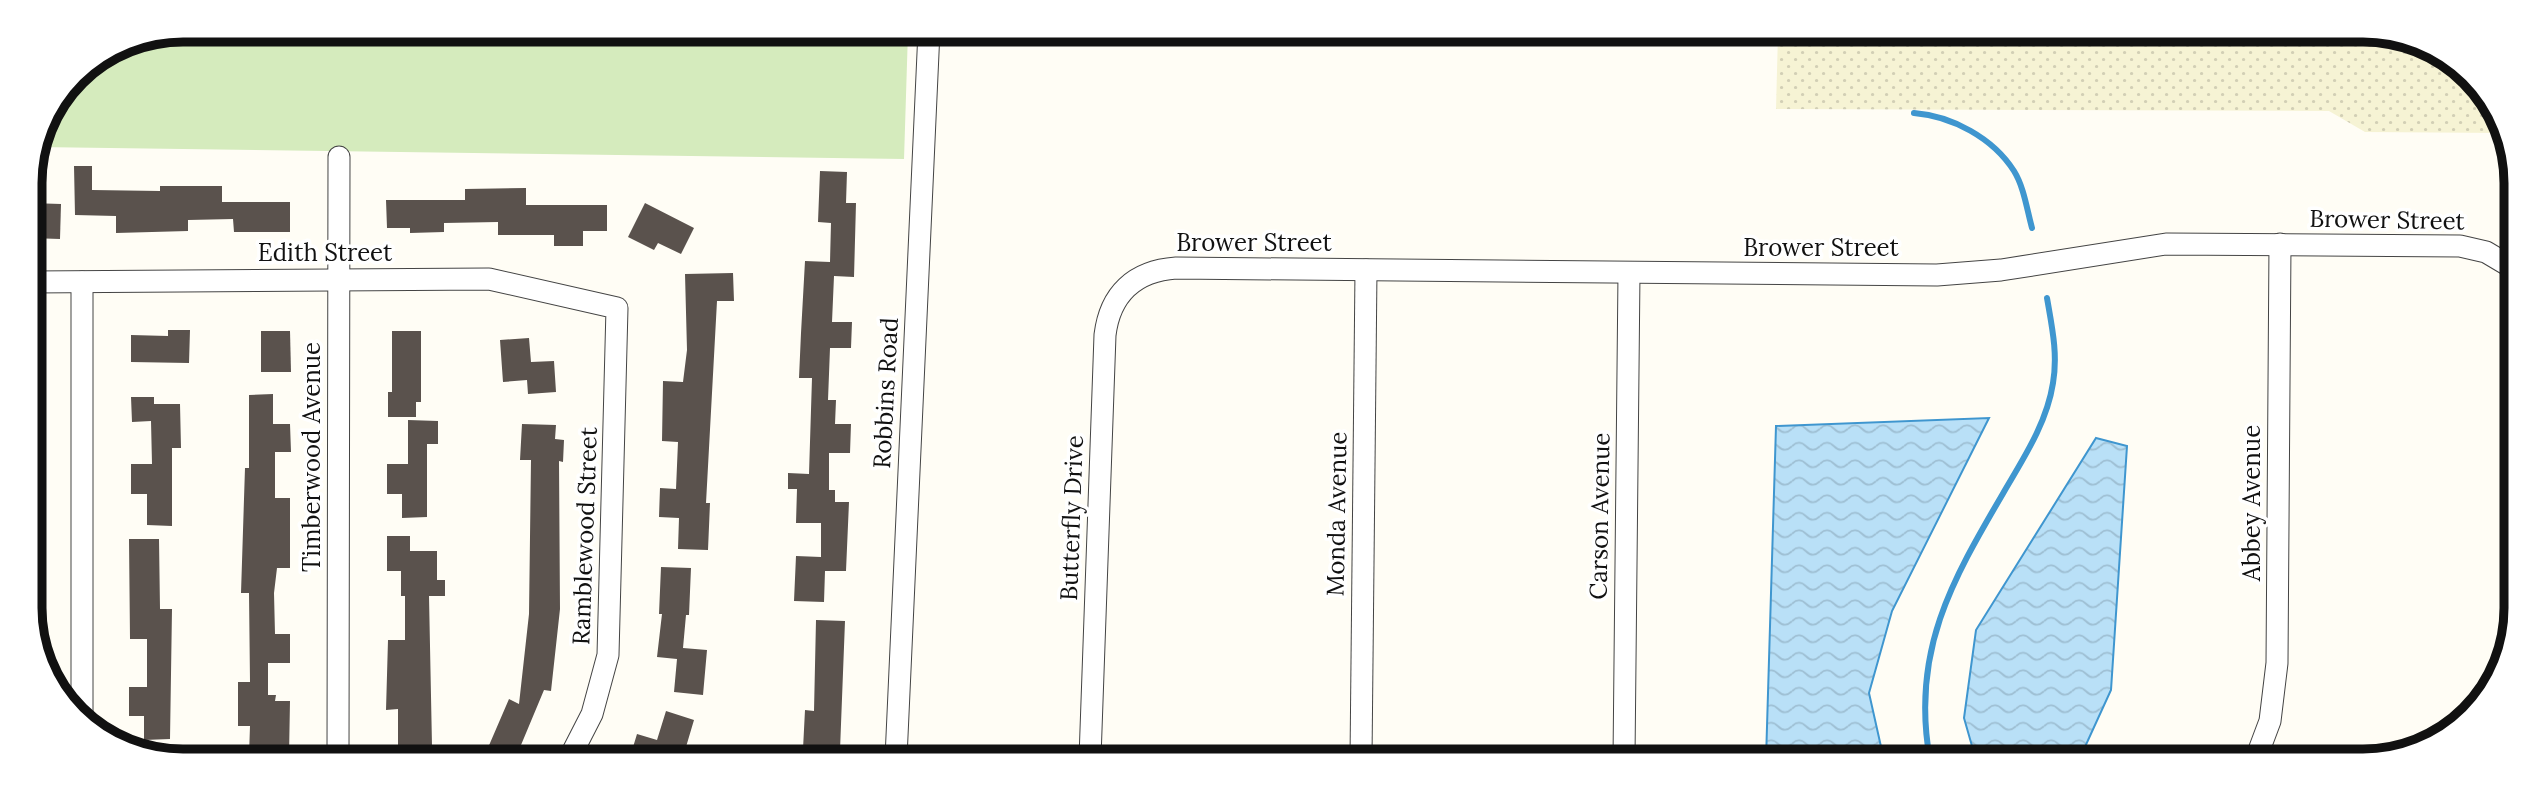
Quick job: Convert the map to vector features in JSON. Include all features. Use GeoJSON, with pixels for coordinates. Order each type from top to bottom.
{"type":"FeatureCollection","features":[{"type":"Feature","properties":{"kind":"street","name":"Robbins Road"},"geometry":{"type":"LineString","coordinates":[[896,749],[929,42]]}},
{"type":"Feature","properties":{"kind":"street","name":"Timberwood Avenue"},"geometry":{"type":"LineString","coordinates":[[338,749],[339,157]]}},
{"type":"Feature","properties":{"kind":"street","name":"Abbey Avenue"},"geometry":{"type":"LineString","coordinates":[[2260,749],[2270,722],[2277,663],[2280,244]]}},
{"type":"Feature","properties":{"kind":"street","name":"Brower Street"},"geometry":{"type":"LineString","coordinates":[[1126,286],[1148,272],[1176,268],[1969,274],[2157,245],[2460,246],[2486,252],[2504,263]]}},
{"type":"Feature","properties":{"kind":"street","name":"Monda Avenue"},"geometry":{"type":"LineString","coordinates":[[1361,749],[1366,270]]}},
{"type":"Feature","properties":{"kind":"street","name":"Carson Avenue"},"geometry":{"type":"LineString","coordinates":[[1624,749],[1629,273]]}},
{"type":"Feature","properties":{"kind":"street","name":"Edith Street"},"geometry":{"type":"LineString","coordinates":[[42,282],[489,279],[617,308]]}},
{"type":"Feature","properties":{"kind":"street"},"geometry":{"type":"LineString","coordinates":[[82,282],[82,707]]}},
{"type":"Feature","properties":{"kind":"street","name":"Butterfly Drive"},"geometry":{"type":"LineString","coordinates":[[1090,749],[1105,335],[1111,307],[1126,286]]}},
{"type":"Feature","properties":{"kind":"street","name":"Ramblewood Street"},"geometry":{"type":"LineString","coordinates":[[574,749],[592,714],[608,655],[617,308]]}},
{"type":"Feature","properties":{"kind":"shaded area"},"geometry":{"type":"Polygon","coordinates":[[[1778,42],[2363,42],[2399,47],[2441,66],[2469,90],[2494,133],[2365,132],[2329,111],[1776,109],[1778,42]]]}},
{"type":"Feature","properties":{"kind":"green space"},"geometry":{"type":"Polygon","coordinates":[[[174,42],[908,42],[904,159],[47,147],[66,105],[90,77],[121,57],[138,50],[174,42]]]}},
{"type":"Feature","properties":{"kind":"water"},"geometry":{"type":"Polygon","coordinates":[[[1989,418],[1892,611],[1869,693],[1882,749],[1766,749],[1776,426],[1989,418]]]}},
{"type":"Feature","properties":{"kind":"water"},"geometry":{"type":"Polygon","coordinates":[[[2096,438],[2127,446],[2111,690],[2084,749],[1973,749],[1964,718],[1976,630],[2096,438]]]}},
{"type":"Feature","properties":{"kind":"building"},"geometry":{"type":"Polygon","coordinates":[[[74,166],[92,166],[92,190],[160,191],[160,186],[222,186],[222,202],[290,202],[290,232],[234,232],[233,219],[188,220],[188,231],[116,233],[116,216],[75,215],[74,166]]]}},
{"type":"Feature","properties":{"kind":"building"},"geometry":{"type":"Polygon","coordinates":[[[820,171],[847,172],[846,203],[856,203],[854,277],[834,276],[832,322],[852,322],[851,348],[830,348],[828,400],[836,400],[835,424],[851,424],[850,453],[829,453],[829,490],[835,490],[835,502],[849,502],[846,571],[825,571],[824,602],[794,601],[796,556],[821,557],[821,523],[796,523],[797,489],[788,489],[788,473],[809,474],[812,378],[799,378],[805,261],[830,262],[831,223],[818,222],[820,171]]]}},
{"type":"Feature","properties":{"kind":"building"},"geometry":{"type":"Polygon","coordinates":[[[526,188],[526,205],[607,205],[607,231],[583,231],[583,246],[554,246],[554,235],[498,235],[498,222],[444,223],[444,232],[410,233],[410,228],[387,228],[386,200],[465,200],[465,189],[526,188]]]}},
{"type":"Feature","properties":{"kind":"building"},"geometry":{"type":"Polygon","coordinates":[[[42,203],[61,204],[60,239],[42,238],[42,203]]]}},
{"type":"Feature","properties":{"kind":"building"},"geometry":{"type":"Polygon","coordinates":[[[645,203],[694,228],[681,254],[658,243],[654,250],[628,237],[645,203]]]}},
{"type":"Feature","properties":{"kind":"building"},"geometry":{"type":"Polygon","coordinates":[[[733,273],[734,301],[717,301],[706,503],[710,503],[708,550],[678,549],[679,518],[659,517],[660,488],[676,489],[678,442],[662,441],[663,381],[683,382],[687,350],[685,274],[733,273]]]}},
{"type":"Feature","properties":{"kind":"building"},"geometry":{"type":"Polygon","coordinates":[[[168,330],[190,330],[189,363],[131,362],[131,335],[168,336],[168,330]]]}},
{"type":"Feature","properties":{"kind":"building"},"geometry":{"type":"Polygon","coordinates":[[[261,331],[290,331],[291,372],[261,372],[261,331]]]}},
{"type":"Feature","properties":{"kind":"building"},"geometry":{"type":"Polygon","coordinates":[[[392,331],[421,331],[421,402],[416,402],[416,417],[388,417],[388,392],[392,392],[392,331]]]}},
{"type":"Feature","properties":{"kind":"building"},"geometry":{"type":"Polygon","coordinates":[[[529,338],[531,362],[554,361],[556,392],[528,394],[527,380],[503,382],[500,340],[529,338]]]}},
{"type":"Feature","properties":{"kind":"building"},"geometry":{"type":"Polygon","coordinates":[[[273,394],[273,424],[290,424],[291,452],[275,452],[275,498],[290,498],[290,568],[277,568],[274,593],[275,634],[290,634],[290,663],[268,663],[268,695],[276,695],[275,701],[290,701],[289,749],[249,749],[250,726],[238,726],[238,682],[250,682],[249,593],[241,593],[245,468],[249,468],[249,395],[273,394]]]}},
{"type":"Feature","properties":{"kind":"building"},"geometry":{"type":"Polygon","coordinates":[[[131,397],[154,397],[154,404],[180,404],[181,448],[172,448],[172,526],[147,525],[147,494],[131,494],[131,464],[152,464],[151,421],[132,422],[131,397]]]}},
{"type":"Feature","properties":{"kind":"building"},"geometry":{"type":"Polygon","coordinates":[[[408,420],[438,421],[438,444],[427,444],[427,517],[402,518],[402,494],[387,494],[387,464],[408,464],[408,420]]]}},
{"type":"Feature","properties":{"kind":"building"},"geometry":{"type":"Polygon","coordinates":[[[522,424],[556,425],[555,439],[564,440],[563,462],[559,461],[560,609],[551,691],[544,690],[519,749],[487,749],[509,699],[519,704],[529,614],[531,460],[520,460],[522,424]]]}},
{"type":"Feature","properties":{"kind":"building"},"geometry":{"type":"Polygon","coordinates":[[[387,536],[410,536],[410,551],[437,551],[437,580],[445,580],[445,596],[429,596],[432,746],[398,746],[398,709],[386,710],[388,640],[405,640],[405,596],[401,596],[401,571],[387,571],[387,536]]]}},
{"type":"Feature","properties":{"kind":"building"},"geometry":{"type":"Polygon","coordinates":[[[129,539],[159,539],[160,609],[172,609],[170,739],[144,740],[144,716],[129,716],[129,687],[147,687],[147,639],[130,639],[129,539]]]}},
{"type":"Feature","properties":{"kind":"building"},"geometry":{"type":"Polygon","coordinates":[[[661,567],[691,568],[689,615],[686,615],[683,648],[707,650],[703,695],[674,692],[677,659],[657,657],[662,614],[659,614],[661,567]]]}},
{"type":"Feature","properties":{"kind":"building"},"geometry":{"type":"Polygon","coordinates":[[[816,620],[845,621],[840,749],[803,749],[805,710],[814,711],[816,620]]]}},
{"type":"Feature","properties":{"kind":"building"},"geometry":{"type":"Polygon","coordinates":[[[666,711],[694,720],[685,749],[632,749],[637,734],[657,740],[666,711]]]}},
{"type":"Feature","properties":{"kind":"waterway"},"geometry":{"type":"LineString","coordinates":[[1914,113],[1957,124],[1995,148],[2017,177],[2032,228]]}},
{"type":"Feature","properties":{"kind":"waterway"},"geometry":{"type":"LineString","coordinates":[[1929,749],[1925,721],[1926,684],[1931,650],[1940,618],[1969,554],[2034,438],[2050,397],[2055,351],[2047,298]]}}]}
